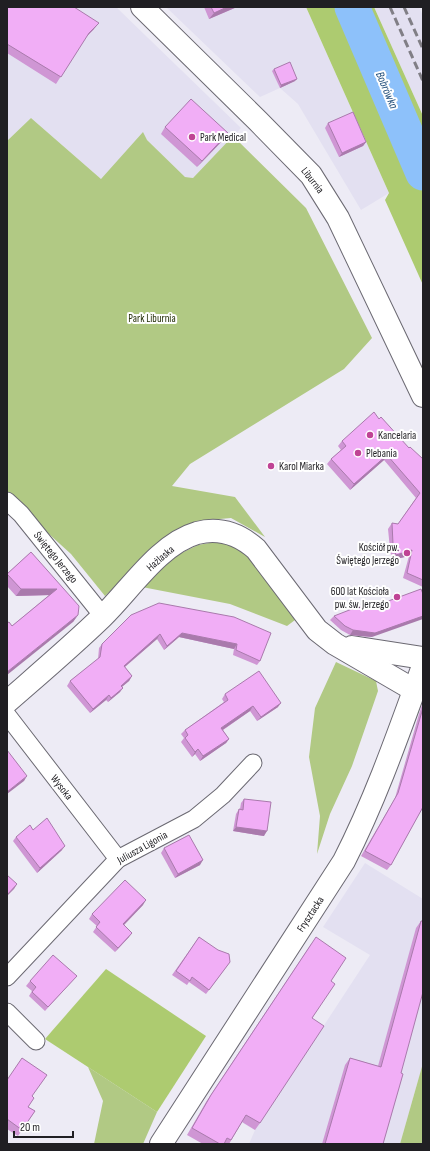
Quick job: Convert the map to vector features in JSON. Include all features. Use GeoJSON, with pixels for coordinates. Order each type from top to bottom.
{"type":"FeatureCollection","features":[{"type":"Feature","properties":{"kind":"street","name":"Liburnia"},"geometry":{"type":"LineString","coordinates":[[142,7],[253,115],[311,175],[338,218],[423,396]]}},
{"type":"Feature","properties":{"kind":"street","name":"Świętego Jerzego"},"geometry":{"type":"LineString","coordinates":[[7,501],[20,514],[103,616]]}},
{"type":"Feature","properties":{"kind":"street","name":"Hażlaska"},"geometry":{"type":"LineString","coordinates":[[7,702],[103,616],[150,565],[171,546],[197,533],[219,530],[245,539],[256,549],[317,630],[335,644],[414,690]]}},
{"type":"Feature","properties":{"kind":"street","name":"Hażlaska"},"geometry":{"type":"LineString","coordinates":[[335,644],[423,658]]}},
{"type":"Feature","properties":{"kind":"street","name":"Frysztacka"},"geometry":{"type":"LineString","coordinates":[[161,1144],[344,861],[362,825],[423,666]]}},
{"type":"Feature","properties":{"kind":"street","name":"Wysoka"},"geometry":{"type":"LineString","coordinates":[[7,716],[118,858]]}},
{"type":"Feature","properties":{"kind":"street","name":"Juliusza Ligonia"},"geometry":{"type":"LineString","coordinates":[[7,977],[118,858],[194,819],[223,795],[254,763]]}},
{"type":"Feature","properties":{"kind":"street"},"geometry":{"type":"LineString","coordinates":[[7,1012],[36,1041]]}},
{"type":"Feature","properties":{"kind":"shaded area"},"geometry":{"type":"Polygon","coordinates":[[[7,7],[116,7],[241,128],[193,178],[185,177],[147,140],[101,179],[31,118],[7,141],[7,7]]]}},
{"type":"Feature","properties":{"kind":"shaded area"},"geometry":{"type":"Polygon","coordinates":[[[166,7],[306,7],[389,193],[361,210],[298,104],[280,88],[260,97],[166,7]]]}},
{"type":"Feature","properties":{"kind":"shaded area"},"geometry":{"type":"Polygon","coordinates":[[[374,7],[419,7],[423,16],[423,116],[374,7]]]}},
{"type":"Feature","properties":{"kind":"shaded area"},"geometry":{"type":"Polygon","coordinates":[[[365,863],[423,899],[423,1063],[400,1144],[249,1144],[255,1130],[206,1102],[272,1002],[319,1033],[370,955],[323,927],[365,863]]]}},
{"type":"Feature","properties":{"kind":"green space"},"geometry":{"type":"Polygon","coordinates":[[[306,7],[374,7],[423,116],[423,285],[385,200],[389,193],[306,7]]]}},
{"type":"Feature","properties":{"kind":"green space","name":"Park Liburnia"},"geometry":{"type":"Polygon","coordinates":[[[31,118],[101,179],[143,132],[147,140],[185,177],[193,178],[233,136],[306,208],[372,338],[344,369],[190,464],[172,486],[235,497],[265,537],[231,518],[197,521],[170,534],[105,596],[71,554],[7,496],[7,141],[31,118]]]}},
{"type":"Feature","properties":{"kind":"green space"},"geometry":{"type":"Polygon","coordinates":[[[221,541],[239,545],[255,563],[295,620],[287,626],[230,604],[142,587],[165,561],[198,545],[221,541]]]}},
{"type":"Feature","properties":{"kind":"green space"},"geometry":{"type":"Polygon","coordinates":[[[336,662],[376,681],[378,691],[352,766],[330,814],[317,854],[320,816],[309,757],[315,708],[336,662]]]}},
{"type":"Feature","properties":{"kind":"green space"},"geometry":{"type":"Polygon","coordinates":[[[106,969],[206,1036],[157,1112],[45,1039],[106,969]]]}},
{"type":"Feature","properties":{"kind":"green space"},"geometry":{"type":"Polygon","coordinates":[[[423,1063],[423,1144],[400,1144],[423,1063]]]}},
{"type":"Feature","properties":{"kind":"green space"},"geometry":{"type":"Polygon","coordinates":[[[88,1067],[157,1112],[143,1144],[94,1144],[103,1101],[88,1067]]]}},
{"type":"Feature","properties":{"kind":"building"},"geometry":{"type":"Polygon","coordinates":[[[7,7],[74,7],[99,23],[89,33],[61,77],[7,44],[7,7]]]}},
{"type":"Feature","properties":{"kind":"building"},"geometry":{"type":"Polygon","coordinates":[[[211,7],[227,7],[214,13],[211,7]]]}},
{"type":"Feature","properties":{"kind":"building"},"geometry":{"type":"Polygon","coordinates":[[[290,62],[297,79],[281,85],[274,69],[290,62]]]}},
{"type":"Feature","properties":{"kind":"building","name":"Park Medical"},"geometry":{"type":"Polygon","coordinates":[[[191,99],[228,133],[202,161],[165,127],[191,99]]]}},
{"type":"Feature","properties":{"kind":"building"},"geometry":{"type":"Polygon","coordinates":[[[353,112],[366,142],[342,153],[328,123],[353,112]]]}},
{"type":"Feature","properties":{"kind":"building"},"geometry":{"type":"Polygon","coordinates":[[[374,412],[379,419],[381,417],[409,448],[410,447],[423,459],[423,580],[407,573],[412,550],[396,555],[393,544],[392,523],[398,524],[420,493],[387,455],[354,484],[331,459],[346,446],[342,441],[374,412]]]}},
{"type":"Feature","properties":{"kind":"building"},"geometry":{"type":"Polygon","coordinates":[[[31,552],[79,606],[78,615],[7,672],[7,623],[9,622],[12,626],[57,589],[21,589],[7,574],[31,552]]]}},
{"type":"Feature","properties":{"kind":"building"},"geometry":{"type":"Polygon","coordinates":[[[421,589],[423,594],[423,616],[375,633],[353,630],[345,626],[334,616],[370,602],[372,607],[421,589]]]}},
{"type":"Feature","properties":{"kind":"building"},"geometry":{"type":"Polygon","coordinates":[[[159,603],[234,617],[271,633],[260,661],[236,650],[237,644],[182,633],[167,646],[160,634],[124,666],[132,676],[121,686],[123,688],[111,698],[109,695],[93,709],[70,681],[100,657],[102,644],[131,615],[159,603]]]}},
{"type":"Feature","properties":{"kind":"building"},"geometry":{"type":"Polygon","coordinates":[[[259,671],[281,703],[261,717],[253,706],[221,728],[229,739],[203,756],[198,749],[195,752],[185,738],[188,735],[185,730],[228,700],[225,694],[259,671]]]}},
{"type":"Feature","properties":{"kind":"building"},"geometry":{"type":"Polygon","coordinates":[[[423,708],[423,807],[391,865],[365,851],[398,793],[423,708]]]}},
{"type":"Feature","properties":{"kind":"building"},"geometry":{"type":"Polygon","coordinates":[[[7,750],[27,776],[7,792],[7,750]]]}},
{"type":"Feature","properties":{"kind":"building"},"geometry":{"type":"Polygon","coordinates":[[[244,799],[271,802],[267,831],[236,827],[239,809],[243,810],[244,799]]]}},
{"type":"Feature","properties":{"kind":"building"},"geometry":{"type":"Polygon","coordinates":[[[47,818],[65,846],[40,868],[16,837],[30,825],[33,830],[47,818]]]}},
{"type":"Feature","properties":{"kind":"building"},"geometry":{"type":"Polygon","coordinates":[[[189,835],[203,860],[178,874],[164,848],[189,835]]]}},
{"type":"Feature","properties":{"kind":"building"},"geometry":{"type":"Polygon","coordinates":[[[7,875],[17,884],[7,895],[7,875]]]}},
{"type":"Feature","properties":{"kind":"building"},"geometry":{"type":"Polygon","coordinates":[[[125,880],[146,900],[123,924],[132,933],[118,948],[96,927],[100,922],[92,914],[125,880]]]}},
{"type":"Feature","properties":{"kind":"building"},"geometry":{"type":"Polygon","coordinates":[[[421,921],[423,921],[423,992],[401,1073],[403,1074],[383,1144],[325,1144],[350,1058],[381,1067],[421,921]]]}},
{"type":"Feature","properties":{"kind":"building"},"geometry":{"type":"Polygon","coordinates":[[[199,937],[218,950],[229,954],[230,962],[209,990],[192,977],[190,981],[176,971],[199,937]]]}},
{"type":"Feature","properties":{"kind":"building"},"geometry":{"type":"Polygon","coordinates":[[[316,937],[346,958],[331,981],[335,984],[312,1018],[324,1026],[260,1123],[246,1115],[231,1140],[227,1138],[224,1144],[220,1144],[192,1128],[211,1095],[316,937]]]}},
{"type":"Feature","properties":{"kind":"building"},"geometry":{"type":"Polygon","coordinates":[[[53,955],[77,976],[48,1007],[32,992],[36,987],[30,981],[53,955]]]}},
{"type":"Feature","properties":{"kind":"building"},"geometry":{"type":"Polygon","coordinates":[[[22,1058],[47,1075],[32,1096],[34,1098],[28,1107],[35,1111],[22,1130],[7,1119],[7,1080],[22,1058]]]}},
{"type":"Feature","properties":{"kind":"waterway","name":"Bobrówka"},"geometry":{"type":"LineString","coordinates":[[352,7],[423,173]]}},
{"type":"Feature","properties":{"kind":"railway"},"geometry":{"type":"LineString","coordinates":[[390,7],[423,81]]}},
{"type":"Feature","properties":{"kind":"railway"},"geometry":{"type":"LineString","coordinates":[[404,7],[423,49]]}},
{"type":"Feature","properties":{"kind":"place","name":"Park Medical"},"geometry":{"type":"Point","coordinates":[192,137]}},
{"type":"Feature","properties":{"kind":"place","name":"Kancelaria"},"geometry":{"type":"Point","coordinates":[370,435]}},
{"type":"Feature","properties":{"kind":"place","name":"Plebania"},"geometry":{"type":"Point","coordinates":[358,453]}},
{"type":"Feature","properties":{"kind":"place","name":"Karol Miarka"},"geometry":{"type":"Point","coordinates":[271,466]}},
{"type":"Feature","properties":{"kind":"place","name":"Kościół pw. Świętego Jerzego"},"geometry":{"type":"Point","coordinates":[407,553]}},
{"type":"Feature","properties":{"kind":"place","name":"600 lat Kościoła pw. św. Jerzego"},"geometry":{"type":"Point","coordinates":[397,597]}}]}
